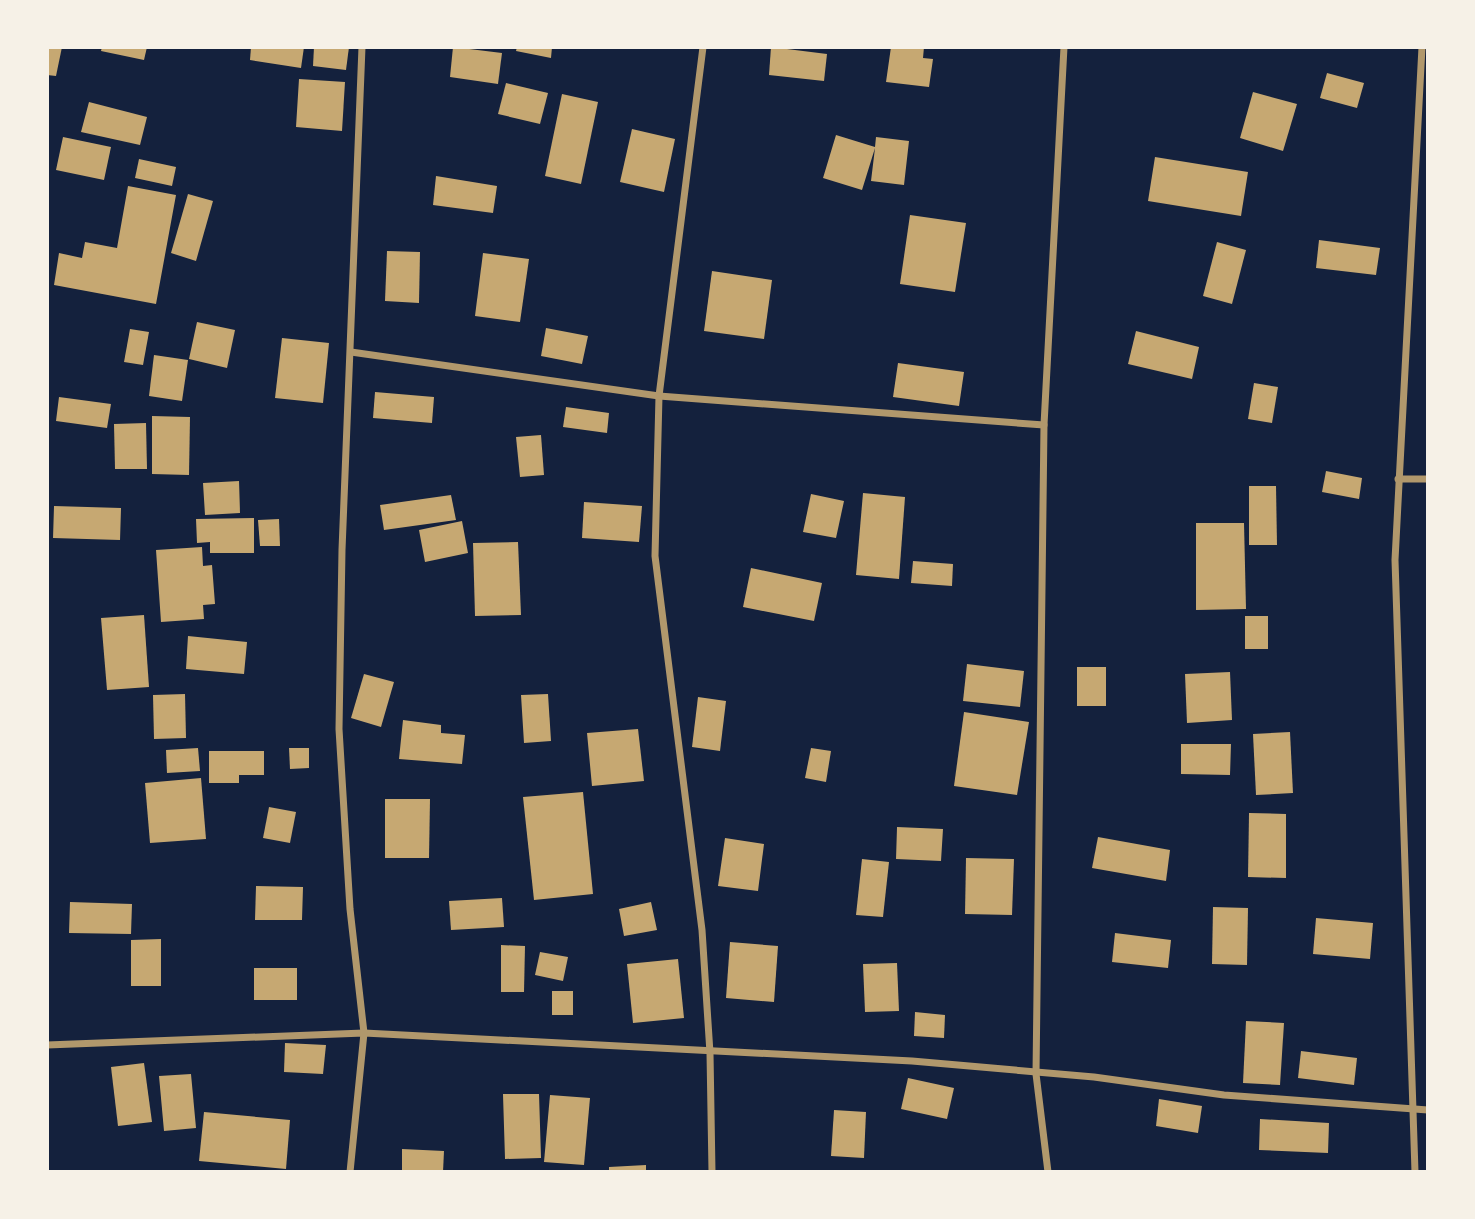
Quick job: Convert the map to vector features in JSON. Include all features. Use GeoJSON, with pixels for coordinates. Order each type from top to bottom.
{"type":"FeatureCollection","features":[{"type":"Feature","properties":{"kind":"street"},"geometry":{"type":"LineString","coordinates":[[350,1172],[365,1033],[350,909],[339,729],[362,47]]}},
{"type":"Feature","properties":{"kind":"street"},"geometry":{"type":"LineString","coordinates":[[703,47],[659,396],[655,556],[702,930],[710,1053],[712,1172]]}},
{"type":"Feature","properties":{"kind":"street"},"geometry":{"type":"LineString","coordinates":[[1048,1172],[1036,1074],[1044,425],[1064,47]]}},
{"type":"Feature","properties":{"kind":"street"},"geometry":{"type":"LineString","coordinates":[[1415,1172],[1410,1108],[1395,560],[1422,47]]}},
{"type":"Feature","properties":{"kind":"street"},"geometry":{"type":"LineString","coordinates":[[351,352],[659,396],[1044,425]]}},
{"type":"Feature","properties":{"kind":"street"},"geometry":{"type":"LineString","coordinates":[[1398,478],[1428,479]]}},
{"type":"Feature","properties":{"kind":"street"},"geometry":{"type":"LineString","coordinates":[[47,1045],[365,1033],[710,1053],[912,1061],[1094,1077],[1224,1095],[1428,1110]]}},
{"type":"Feature","properties":{"kind":"building"},"geometry":{"type":"Polygon","coordinates":[[[47,47],[62,47],[56,76],[47,75],[47,47]]]}},
{"type":"Feature","properties":{"kind":"building"},"geometry":{"type":"Polygon","coordinates":[[[102,47],[147,47],[144,60],[101,51],[102,47]]]}},
{"type":"Feature","properties":{"kind":"building"},"geometry":{"type":"Polygon","coordinates":[[[251,47],[304,47],[301,68],[250,60],[251,47]]]}},
{"type":"Feature","properties":{"kind":"building"},"geometry":{"type":"Polygon","coordinates":[[[314,47],[349,47],[346,70],[313,66],[314,47]]]}},
{"type":"Feature","properties":{"kind":"building"},"geometry":{"type":"Polygon","coordinates":[[[453,47],[502,53],[498,84],[450,77],[453,47]]]}},
{"type":"Feature","properties":{"kind":"building"},"geometry":{"type":"Polygon","coordinates":[[[517,47],[552,47],[551,58],[516,51],[517,47]]]}},
{"type":"Feature","properties":{"kind":"building"},"geometry":{"type":"Polygon","coordinates":[[[771,47],[827,54],[824,81],[769,75],[771,47]]]}},
{"type":"Feature","properties":{"kind":"building"},"geometry":{"type":"Polygon","coordinates":[[[891,47],[924,47],[923,58],[933,59],[929,87],[886,82],[891,47]]]}},
{"type":"Feature","properties":{"kind":"building"},"geometry":{"type":"Polygon","coordinates":[[[1327,73],[1364,83],[1357,108],[1320,98],[1327,73]]]}},
{"type":"Feature","properties":{"kind":"building"},"geometry":{"type":"Polygon","coordinates":[[[299,79],[345,82],[342,131],[296,127],[299,79]]]}},
{"type":"Feature","properties":{"kind":"building"},"geometry":{"type":"Polygon","coordinates":[[[506,83],[548,93],[540,124],[498,114],[506,83]]]}},
{"type":"Feature","properties":{"kind":"building"},"geometry":{"type":"Polygon","coordinates":[[[1253,92],[1297,104],[1283,151],[1240,138],[1253,92]]]}},
{"type":"Feature","properties":{"kind":"building"},"geometry":{"type":"Polygon","coordinates":[[[562,94],[598,102],[581,184],[545,176],[562,94]]]}},
{"type":"Feature","properties":{"kind":"building"},"geometry":{"type":"Polygon","coordinates":[[[89,102],[147,117],[140,145],[81,132],[89,102]]]}},
{"type":"Feature","properties":{"kind":"building"},"geometry":{"type":"Polygon","coordinates":[[[632,129],[675,139],[664,192],[620,182],[632,129]]]}},
{"type":"Feature","properties":{"kind":"building"},"geometry":{"type":"Polygon","coordinates":[[[836,135],[875,147],[876,137],[909,141],[904,185],[871,181],[875,148],[862,190],[823,178],[836,135]]]}},
{"type":"Feature","properties":{"kind":"building"},"geometry":{"type":"Polygon","coordinates":[[[63,137],[111,147],[104,180],[56,170],[63,137]]]}},
{"type":"Feature","properties":{"kind":"building"},"geometry":{"type":"Polygon","coordinates":[[[1155,157],[1248,172],[1241,216],[1148,201],[1155,157]]]}},
{"type":"Feature","properties":{"kind":"building"},"geometry":{"type":"Polygon","coordinates":[[[139,159],[176,167],[172,186],[135,178],[139,159]]]}},
{"type":"Feature","properties":{"kind":"building"},"geometry":{"type":"Polygon","coordinates":[[[436,176],[497,186],[493,213],[433,205],[436,176]]]}},
{"type":"Feature","properties":{"kind":"building"},"geometry":{"type":"Polygon","coordinates":[[[128,186],[176,195],[156,304],[54,285],[59,253],[82,258],[85,242],[117,248],[128,186]]]}},
{"type":"Feature","properties":{"kind":"building"},"geometry":{"type":"Polygon","coordinates":[[[188,194],[213,201],[196,261],[171,253],[188,194]]]}},
{"type":"Feature","properties":{"kind":"building"},"geometry":{"type":"Polygon","coordinates":[[[910,215],[966,223],[955,292],[900,284],[910,215]]]}},
{"type":"Feature","properties":{"kind":"building"},"geometry":{"type":"Polygon","coordinates":[[[1319,240],[1380,248],[1376,275],[1316,268],[1319,240]]]}},
{"type":"Feature","properties":{"kind":"building"},"geometry":{"type":"Polygon","coordinates":[[[1217,242],[1246,250],[1232,304],[1203,296],[1217,242]]]}},
{"type":"Feature","properties":{"kind":"building"},"geometry":{"type":"Polygon","coordinates":[[[387,251],[420,252],[419,303],[385,301],[387,251]]]}},
{"type":"Feature","properties":{"kind":"building"},"geometry":{"type":"Polygon","coordinates":[[[483,253],[529,259],[520,322],[475,316],[483,253]]]}},
{"type":"Feature","properties":{"kind":"building"},"geometry":{"type":"Polygon","coordinates":[[[712,271],[772,280],[764,339],[704,331],[712,271]]]}},
{"type":"Feature","properties":{"kind":"building"},"geometry":{"type":"Polygon","coordinates":[[[197,322],[235,330],[227,368],[189,359],[197,322]]]}},
{"type":"Feature","properties":{"kind":"building"},"geometry":{"type":"Polygon","coordinates":[[[546,328],[588,336],[582,364],[541,356],[546,328]]]}},
{"type":"Feature","properties":{"kind":"building"},"geometry":{"type":"Polygon","coordinates":[[[130,329],[149,332],[143,365],[124,362],[130,329]]]}},
{"type":"Feature","properties":{"kind":"building"},"geometry":{"type":"Polygon","coordinates":[[[1136,331],[1199,347],[1192,379],[1128,364],[1136,331]]]}},
{"type":"Feature","properties":{"kind":"building"},"geometry":{"type":"Polygon","coordinates":[[[282,338],[329,343],[323,403],[275,398],[282,338]]]}},
{"type":"Feature","properties":{"kind":"building"},"geometry":{"type":"Polygon","coordinates":[[[154,355],[188,360],[182,401],[149,396],[154,355]]]}},
{"type":"Feature","properties":{"kind":"building"},"geometry":{"type":"Polygon","coordinates":[[[898,363],[964,372],[959,406],[893,397],[898,363]]]}},
{"type":"Feature","properties":{"kind":"building"},"geometry":{"type":"Polygon","coordinates":[[[1254,383],[1278,387],[1272,423],[1248,419],[1254,383]]]}},
{"type":"Feature","properties":{"kind":"building"},"geometry":{"type":"Polygon","coordinates":[[[375,392],[434,397],[432,423],[373,418],[375,392]]]}},
{"type":"Feature","properties":{"kind":"building"},"geometry":{"type":"Polygon","coordinates":[[[59,397],[111,404],[107,428],[56,421],[59,397]]]}},
{"type":"Feature","properties":{"kind":"building"},"geometry":{"type":"Polygon","coordinates":[[[566,407],[609,413],[607,433],[563,427],[566,407]]]}},
{"type":"Feature","properties":{"kind":"building"},"geometry":{"type":"Polygon","coordinates":[[[152,416],[190,417],[189,475],[152,474],[152,416]]]}},
{"type":"Feature","properties":{"kind":"building"},"geometry":{"type":"Polygon","coordinates":[[[146,423],[147,469],[115,469],[114,424],[146,423]]]}},
{"type":"Feature","properties":{"kind":"building"},"geometry":{"type":"Polygon","coordinates":[[[541,435],[544,475],[520,477],[516,437],[541,435]]]}},
{"type":"Feature","properties":{"kind":"building"},"geometry":{"type":"Polygon","coordinates":[[[1326,471],[1362,478],[1359,499],[1322,492],[1326,471]]]}},
{"type":"Feature","properties":{"kind":"building"},"geometry":{"type":"Polygon","coordinates":[[[239,481],[240,513],[205,515],[203,483],[239,481]]]}},
{"type":"Feature","properties":{"kind":"building"},"geometry":{"type":"Polygon","coordinates":[[[1249,486],[1276,486],[1277,545],[1249,545],[1249,486]]]}},
{"type":"Feature","properties":{"kind":"building"},"geometry":{"type":"Polygon","coordinates":[[[863,493],[905,497],[899,579],[856,575],[863,493]]]}},
{"type":"Feature","properties":{"kind":"building"},"geometry":{"type":"Polygon","coordinates":[[[811,494],[844,501],[836,538],[803,532],[811,494]]]}},
{"type":"Feature","properties":{"kind":"building"},"geometry":{"type":"Polygon","coordinates":[[[451,495],[456,520],[384,530],[380,505],[451,495]]]}},
{"type":"Feature","properties":{"kind":"building"},"geometry":{"type":"Polygon","coordinates":[[[584,502],[642,506],[639,542],[582,538],[584,502]]]}},
{"type":"Feature","properties":{"kind":"building"},"geometry":{"type":"Polygon","coordinates":[[[54,506],[121,508],[120,540],[53,538],[54,506]]]}},
{"type":"Feature","properties":{"kind":"building"},"geometry":{"type":"Polygon","coordinates":[[[254,518],[254,553],[210,553],[210,542],[197,543],[196,519],[254,518]]]}},
{"type":"Feature","properties":{"kind":"building"},"geometry":{"type":"Polygon","coordinates":[[[279,519],[280,546],[260,546],[258,520],[279,519]]]}},
{"type":"Feature","properties":{"kind":"building"},"geometry":{"type":"Polygon","coordinates":[[[462,521],[468,553],[425,562],[419,530],[462,521]]]}},
{"type":"Feature","properties":{"kind":"building"},"geometry":{"type":"Polygon","coordinates":[[[1196,523],[1244,523],[1246,609],[1196,610],[1196,523]]]}},
{"type":"Feature","properties":{"kind":"building"},"geometry":{"type":"Polygon","coordinates":[[[518,542],[521,615],[475,616],[473,543],[518,542]]]}},
{"type":"Feature","properties":{"kind":"building"},"geometry":{"type":"Polygon","coordinates":[[[202,547],[203,566],[212,565],[215,604],[203,605],[204,619],[161,622],[156,550],[202,547]]]}},
{"type":"Feature","properties":{"kind":"building"},"geometry":{"type":"Polygon","coordinates":[[[913,561],[953,564],[952,586],[911,583],[913,561]]]}},
{"type":"Feature","properties":{"kind":"building"},"geometry":{"type":"Polygon","coordinates":[[[751,568],[822,583],[814,621],[743,607],[751,568]]]}},
{"type":"Feature","properties":{"kind":"building"},"geometry":{"type":"Polygon","coordinates":[[[144,615],[149,687],[107,690],[101,618],[144,615]]]}},
{"type":"Feature","properties":{"kind":"building"},"geometry":{"type":"Polygon","coordinates":[[[1245,616],[1268,616],[1268,649],[1245,649],[1245,616]]]}},
{"type":"Feature","properties":{"kind":"building"},"geometry":{"type":"Polygon","coordinates":[[[188,636],[247,642],[244,674],[186,669],[188,636]]]}},
{"type":"Feature","properties":{"kind":"building"},"geometry":{"type":"Polygon","coordinates":[[[967,664],[1024,671],[1020,707],[963,701],[967,664]]]}},
{"type":"Feature","properties":{"kind":"building"},"geometry":{"type":"Polygon","coordinates":[[[1077,667],[1106,667],[1106,706],[1077,706],[1077,667]]]}},
{"type":"Feature","properties":{"kind":"building"},"geometry":{"type":"Polygon","coordinates":[[[1230,672],[1232,720],[1187,723],[1185,674],[1230,672]]]}},
{"type":"Feature","properties":{"kind":"building"},"geometry":{"type":"Polygon","coordinates":[[[364,674],[394,682],[381,727],[351,718],[364,674]]]}},
{"type":"Feature","properties":{"kind":"building"},"geometry":{"type":"Polygon","coordinates":[[[185,694],[186,738],[154,739],[153,695],[185,694]]]}},
{"type":"Feature","properties":{"kind":"building"},"geometry":{"type":"Polygon","coordinates":[[[548,694],[551,741],[524,743],[521,695],[548,694]]]}},
{"type":"Feature","properties":{"kind":"building"},"geometry":{"type":"Polygon","coordinates":[[[698,697],[726,701],[720,751],[692,747],[698,697]]]}},
{"type":"Feature","properties":{"kind":"building"},"geometry":{"type":"Polygon","coordinates":[[[964,712],[1029,722],[1017,795],[954,786],[964,712]]]}},
{"type":"Feature","properties":{"kind":"building"},"geometry":{"type":"Polygon","coordinates":[[[403,720],[441,725],[441,733],[465,735],[462,764],[399,759],[403,720]]]}},
{"type":"Feature","properties":{"kind":"building"},"geometry":{"type":"Polygon","coordinates":[[[638,729],[644,781],[592,786],[587,733],[638,729]]]}},
{"type":"Feature","properties":{"kind":"building"},"geometry":{"type":"Polygon","coordinates":[[[1290,732],[1293,793],[1256,795],[1253,734],[1290,732]]]}},
{"type":"Feature","properties":{"kind":"building"},"geometry":{"type":"Polygon","coordinates":[[[1181,744],[1231,744],[1230,775],[1181,774],[1181,744]]]}},
{"type":"Feature","properties":{"kind":"building"},"geometry":{"type":"Polygon","coordinates":[[[198,748],[200,771],[167,773],[166,750],[198,748]]]}},
{"type":"Feature","properties":{"kind":"building"},"geometry":{"type":"Polygon","coordinates":[[[289,748],[309,748],[309,768],[290,769],[289,748]]]}},
{"type":"Feature","properties":{"kind":"building"},"geometry":{"type":"Polygon","coordinates":[[[811,748],[831,751],[826,782],[805,778],[811,748]]]}},
{"type":"Feature","properties":{"kind":"building"},"geometry":{"type":"Polygon","coordinates":[[[209,751],[264,751],[264,775],[239,775],[239,783],[209,783],[209,751]]]}},
{"type":"Feature","properties":{"kind":"building"},"geometry":{"type":"Polygon","coordinates":[[[201,778],[206,839],[150,843],[145,783],[201,778]]]}},
{"type":"Feature","properties":{"kind":"building"},"geometry":{"type":"Polygon","coordinates":[[[583,792],[593,894],[534,900],[523,797],[583,792]]]}},
{"type":"Feature","properties":{"kind":"building"},"geometry":{"type":"Polygon","coordinates":[[[385,799],[430,799],[429,858],[385,858],[385,799]]]}},
{"type":"Feature","properties":{"kind":"building"},"geometry":{"type":"Polygon","coordinates":[[[269,807],[296,812],[290,843],[263,838],[269,807]]]}},
{"type":"Feature","properties":{"kind":"building"},"geometry":{"type":"Polygon","coordinates":[[[1249,813],[1286,814],[1286,878],[1248,877],[1249,813]]]}},
{"type":"Feature","properties":{"kind":"building"},"geometry":{"type":"Polygon","coordinates":[[[897,827],[943,829],[941,861],[896,859],[897,827]]]}},
{"type":"Feature","properties":{"kind":"building"},"geometry":{"type":"Polygon","coordinates":[[[1098,837],[1170,850],[1166,881],[1092,868],[1098,837]]]}},
{"type":"Feature","properties":{"kind":"building"},"geometry":{"type":"Polygon","coordinates":[[[725,838],[764,844],[758,891],[718,886],[725,838]]]}},
{"type":"Feature","properties":{"kind":"building"},"geometry":{"type":"Polygon","coordinates":[[[966,858],[1014,859],[1012,915],[965,914],[966,858]]]}},
{"type":"Feature","properties":{"kind":"building"},"geometry":{"type":"Polygon","coordinates":[[[862,859],[889,862],[883,917],[856,915],[862,859]]]}},
{"type":"Feature","properties":{"kind":"building"},"geometry":{"type":"Polygon","coordinates":[[[256,886],[303,887],[302,920],[255,920],[256,886]]]}},
{"type":"Feature","properties":{"kind":"building"},"geometry":{"type":"Polygon","coordinates":[[[502,898],[504,927],[451,930],[449,901],[502,898]]]}},
{"type":"Feature","properties":{"kind":"building"},"geometry":{"type":"Polygon","coordinates":[[[70,902],[132,904],[131,934],[69,933],[70,902]]]}},
{"type":"Feature","properties":{"kind":"building"},"geometry":{"type":"Polygon","coordinates":[[[651,902],[657,930],[624,936],[619,909],[651,902]]]}},
{"type":"Feature","properties":{"kind":"building"},"geometry":{"type":"Polygon","coordinates":[[[1213,907],[1248,908],[1247,965],[1212,964],[1213,907]]]}},
{"type":"Feature","properties":{"kind":"building"},"geometry":{"type":"Polygon","coordinates":[[[1316,918],[1373,923],[1370,959],[1313,954],[1316,918]]]}},
{"type":"Feature","properties":{"kind":"building"},"geometry":{"type":"Polygon","coordinates":[[[1115,933],[1171,940],[1168,968],[1112,962],[1115,933]]]}},
{"type":"Feature","properties":{"kind":"building"},"geometry":{"type":"Polygon","coordinates":[[[161,939],[161,986],[131,986],[131,940],[161,939]]]}},
{"type":"Feature","properties":{"kind":"building"},"geometry":{"type":"Polygon","coordinates":[[[730,942],[778,946],[774,1002],[726,998],[730,942]]]}},
{"type":"Feature","properties":{"kind":"building"},"geometry":{"type":"Polygon","coordinates":[[[501,945],[525,946],[524,992],[501,992],[501,945]]]}},
{"type":"Feature","properties":{"kind":"building"},"geometry":{"type":"Polygon","coordinates":[[[540,952],[568,957],[563,981],[535,975],[540,952]]]}},
{"type":"Feature","properties":{"kind":"building"},"geometry":{"type":"Polygon","coordinates":[[[678,959],[684,1018],[633,1023],[627,964],[678,959]]]}},
{"type":"Feature","properties":{"kind":"building"},"geometry":{"type":"Polygon","coordinates":[[[897,963],[899,1011],[865,1012],[863,964],[897,963]]]}},
{"type":"Feature","properties":{"kind":"building"},"geometry":{"type":"Polygon","coordinates":[[[254,968],[297,968],[297,1000],[254,1000],[254,968]]]}},
{"type":"Feature","properties":{"kind":"building"},"geometry":{"type":"Polygon","coordinates":[[[552,991],[573,991],[573,1015],[552,1015],[552,991]]]}},
{"type":"Feature","properties":{"kind":"building"},"geometry":{"type":"Polygon","coordinates":[[[915,1012],[945,1015],[944,1038],[914,1036],[915,1012]]]}},
{"type":"Feature","properties":{"kind":"building"},"geometry":{"type":"Polygon","coordinates":[[[1246,1021],[1284,1023],[1280,1085],[1243,1083],[1246,1021]]]}},
{"type":"Feature","properties":{"kind":"building"},"geometry":{"type":"Polygon","coordinates":[[[285,1043],[326,1045],[323,1074],[284,1072],[285,1043]]]}},
{"type":"Feature","properties":{"kind":"building"},"geometry":{"type":"Polygon","coordinates":[[[1301,1051],[1357,1058],[1354,1085],[1298,1078],[1301,1051]]]}},
{"type":"Feature","properties":{"kind":"building"},"geometry":{"type":"Polygon","coordinates":[[[144,1063],[152,1122],[118,1126],[111,1067],[144,1063]]]}},
{"type":"Feature","properties":{"kind":"building"},"geometry":{"type":"Polygon","coordinates":[[[191,1074],[196,1128],[164,1131],[159,1076],[191,1074]]]}},
{"type":"Feature","properties":{"kind":"building"},"geometry":{"type":"Polygon","coordinates":[[[908,1078],[954,1088],[947,1119],[901,1109],[908,1078]]]}},
{"type":"Feature","properties":{"kind":"building"},"geometry":{"type":"Polygon","coordinates":[[[503,1094],[539,1094],[541,1158],[505,1159],[503,1094]]]}},
{"type":"Feature","properties":{"kind":"building"},"geometry":{"type":"Polygon","coordinates":[[[550,1095],[590,1098],[584,1165],[544,1162],[550,1095]]]}},
{"type":"Feature","properties":{"kind":"building"},"geometry":{"type":"Polygon","coordinates":[[[1159,1099],[1202,1106],[1198,1133],[1156,1126],[1159,1099]]]}},
{"type":"Feature","properties":{"kind":"building"},"geometry":{"type":"Polygon","coordinates":[[[834,1110],[866,1112],[864,1158],[831,1156],[834,1110]]]}},
{"type":"Feature","properties":{"kind":"building"},"geometry":{"type":"Polygon","coordinates":[[[204,1112],[290,1120],[286,1169],[199,1161],[204,1112]]]}},
{"type":"Feature","properties":{"kind":"building"},"geometry":{"type":"Polygon","coordinates":[[[1260,1119],[1329,1123],[1328,1153],[1259,1150],[1260,1119]]]}},
{"type":"Feature","properties":{"kind":"building"},"geometry":{"type":"Polygon","coordinates":[[[402,1149],[444,1151],[443,1172],[402,1172],[402,1149]]]}},
{"type":"Feature","properties":{"kind":"building"},"geometry":{"type":"Polygon","coordinates":[[[646,1165],[646,1172],[609,1172],[609,1167],[646,1165]]]}}]}
